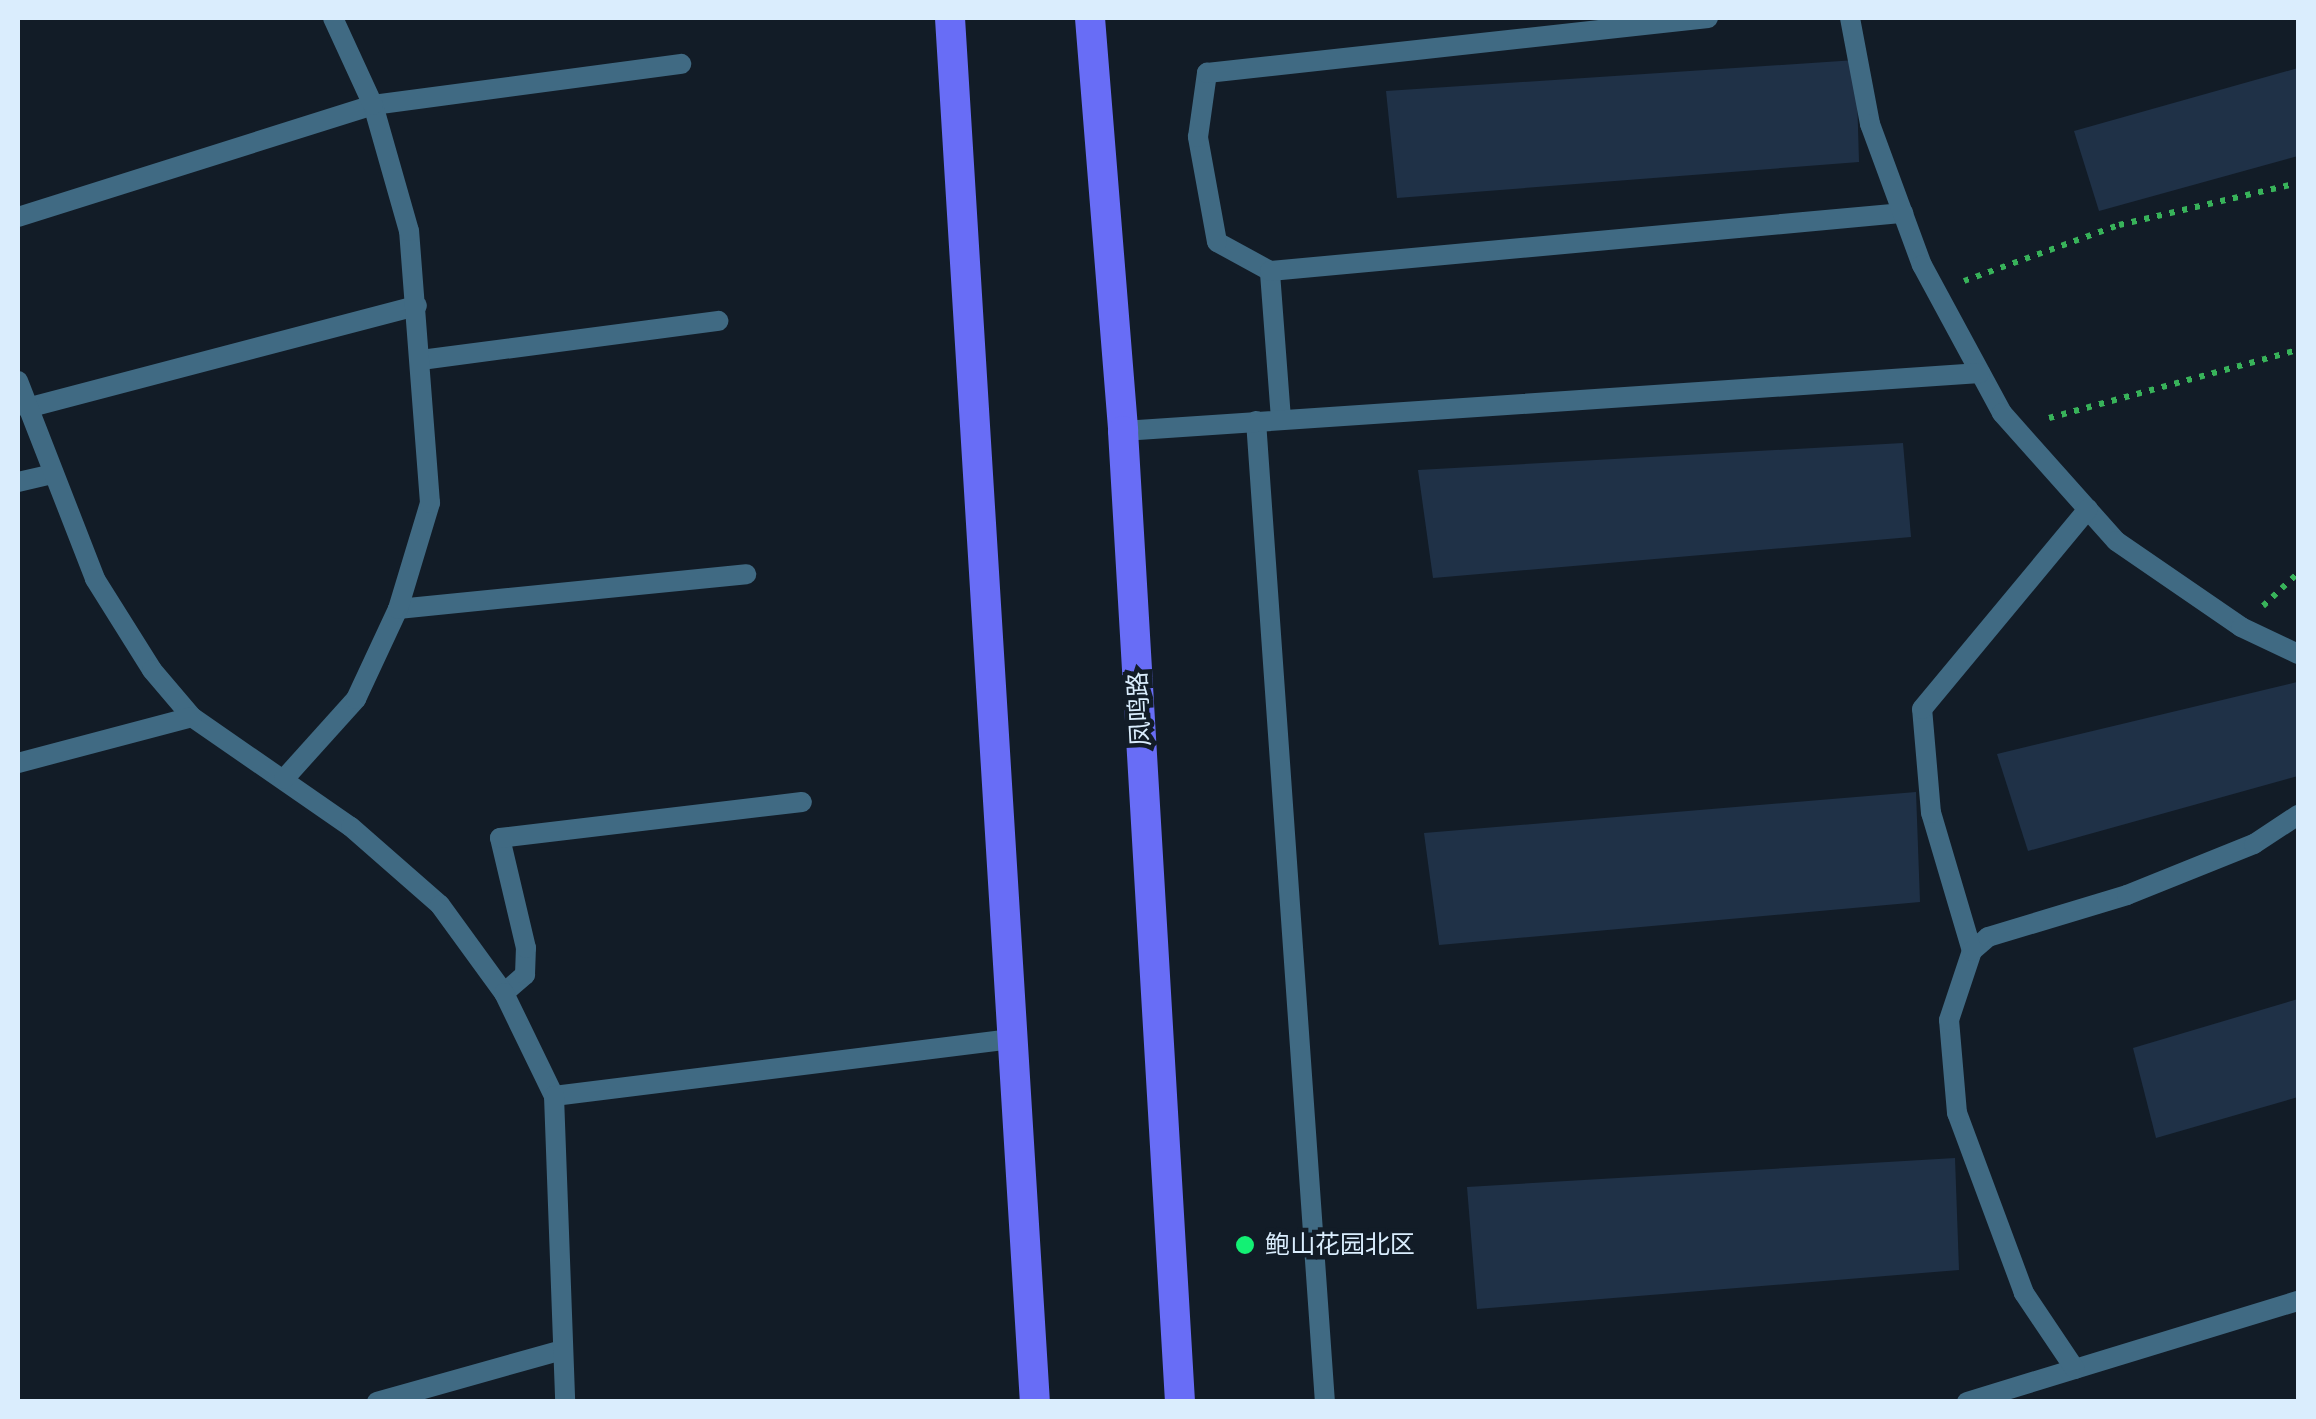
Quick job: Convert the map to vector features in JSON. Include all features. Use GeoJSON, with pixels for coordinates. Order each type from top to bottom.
{"type":"FeatureCollection","features":[{"type":"Feature","properties":{"kind":"main road"},"geometry":{"type":"LineString","coordinates":[[950,18],[1035,1402]]}},
{"type":"Feature","properties":{"kind":"main road","name":"凤鸣路"},"geometry":{"type":"LineString","coordinates":[[1090,18],[1123,431],[1180,1402]]}},
{"type":"Feature","properties":{"kind":"street"},"geometry":{"type":"LineString","coordinates":[[284,779],[356,700],[398,609],[430,503],[409,230],[372,105],[333,18]]}},
{"type":"Feature","properties":{"kind":"street"},"geometry":{"type":"LineString","coordinates":[[1708,18],[1207,73],[1198,137],[1217,242],[1270,271],[1903,214]]}},
{"type":"Feature","properties":{"kind":"street"},"geometry":{"type":"LineString","coordinates":[[1850,18],[1870,124],[1903,214],[1936,291],[2014,428],[2116,541],[2242,627],[2298,654]]}},
{"type":"Feature","properties":{"kind":"street"},"geometry":{"type":"LineString","coordinates":[[18,217],[372,105],[681,64]]}},
{"type":"Feature","properties":{"kind":"street"},"geometry":{"type":"LineString","coordinates":[[1270,271],[1281,419]]}},
{"type":"Feature","properties":{"kind":"street"},"geometry":{"type":"LineString","coordinates":[[27,408],[417,306]]}},
{"type":"Feature","properties":{"kind":"street"},"geometry":{"type":"LineString","coordinates":[[421,360],[718,320]]}},
{"type":"Feature","properties":{"kind":"street"},"geometry":{"type":"LineString","coordinates":[[1123,431],[1980,373]]}},
{"type":"Feature","properties":{"kind":"street"},"geometry":{"type":"LineString","coordinates":[[18,381],[95,578],[152,670],[192,718],[351,827],[440,905],[504,993],[554,1096],[565,1402]]}},
{"type":"Feature","properties":{"kind":"street"},"geometry":{"type":"LineString","coordinates":[[1256,421],[1326,1402]]}},
{"type":"Feature","properties":{"kind":"street"},"geometry":{"type":"LineString","coordinates":[[18,482],[52,474]]}},
{"type":"Feature","properties":{"kind":"street"},"geometry":{"type":"LineString","coordinates":[[1972,951],[1930,812],[1922,709],[2088,510]]}},
{"type":"Feature","properties":{"kind":"street"},"geometry":{"type":"LineString","coordinates":[[398,609],[746,574]]}},
{"type":"Feature","properties":{"kind":"street"},"geometry":{"type":"LineString","coordinates":[[18,763],[192,718]]}},
{"type":"Feature","properties":{"kind":"street"},"geometry":{"type":"LineString","coordinates":[[504,993],[525,976],[526,948],[500,838],[802,802]]}},
{"type":"Feature","properties":{"kind":"street"},"geometry":{"type":"LineString","coordinates":[[2075,1369],[2024,1292],[1957,1113],[1950,1020],[1972,951],[1988,937],[2127,895],[2254,844],[2298,815]]}},
{"type":"Feature","properties":{"kind":"street"},"geometry":{"type":"LineString","coordinates":[[554,1096],[1013,1039]]}},
{"type":"Feature","properties":{"kind":"street"},"geometry":{"type":"LineString","coordinates":[[1967,1402],[2298,1300]]}},
{"type":"Feature","properties":{"kind":"street"},"geometry":{"type":"LineString","coordinates":[[377,1402],[562,1350]]}},
{"type":"Feature","properties":{"kind":"path"},"geometry":{"type":"LineString","coordinates":[[1936,291],[2119,225],[2298,183]]}},
{"type":"Feature","properties":{"kind":"path"},"geometry":{"type":"LineString","coordinates":[[2014,428],[2298,350]]}},
{"type":"Feature","properties":{"kind":"path"},"geometry":{"type":"LineString","coordinates":[[2242,627],[2298,573]]}},
{"type":"Feature","properties":{"kind":"building"},"geometry":{"type":"Polygon","coordinates":[[[1856,60],[1859,162],[1397,198],[1386,91],[1856,60]]]}},
{"type":"Feature","properties":{"kind":"building"},"geometry":{"type":"Polygon","coordinates":[[[2298,68],[2298,156],[2099,211],[2074,131],[2298,68]]]}},
{"type":"Feature","properties":{"kind":"building"},"geometry":{"type":"Polygon","coordinates":[[[1903,443],[1911,537],[1433,578],[1418,470],[1903,443]]]}},
{"type":"Feature","properties":{"kind":"building"},"geometry":{"type":"Polygon","coordinates":[[[2297,682],[2298,776],[2028,851],[1997,754],[2297,682]]]}},
{"type":"Feature","properties":{"kind":"building"},"geometry":{"type":"Polygon","coordinates":[[[1916,792],[1920,902],[1439,945],[1424,833],[1916,792]]]}},
{"type":"Feature","properties":{"kind":"building"},"geometry":{"type":"Polygon","coordinates":[[[2298,999],[2298,1097],[2156,1138],[2133,1048],[2298,999]]]}},
{"type":"Feature","properties":{"kind":"building"},"geometry":{"type":"Polygon","coordinates":[[[1955,1158],[1959,1270],[1477,1309],[1467,1187],[1955,1158]]]}},
{"type":"Feature","properties":{"kind":"place","name":"鲍山花园北区"},"geometry":{"type":"Point","coordinates":[1245,1245]}}]}
